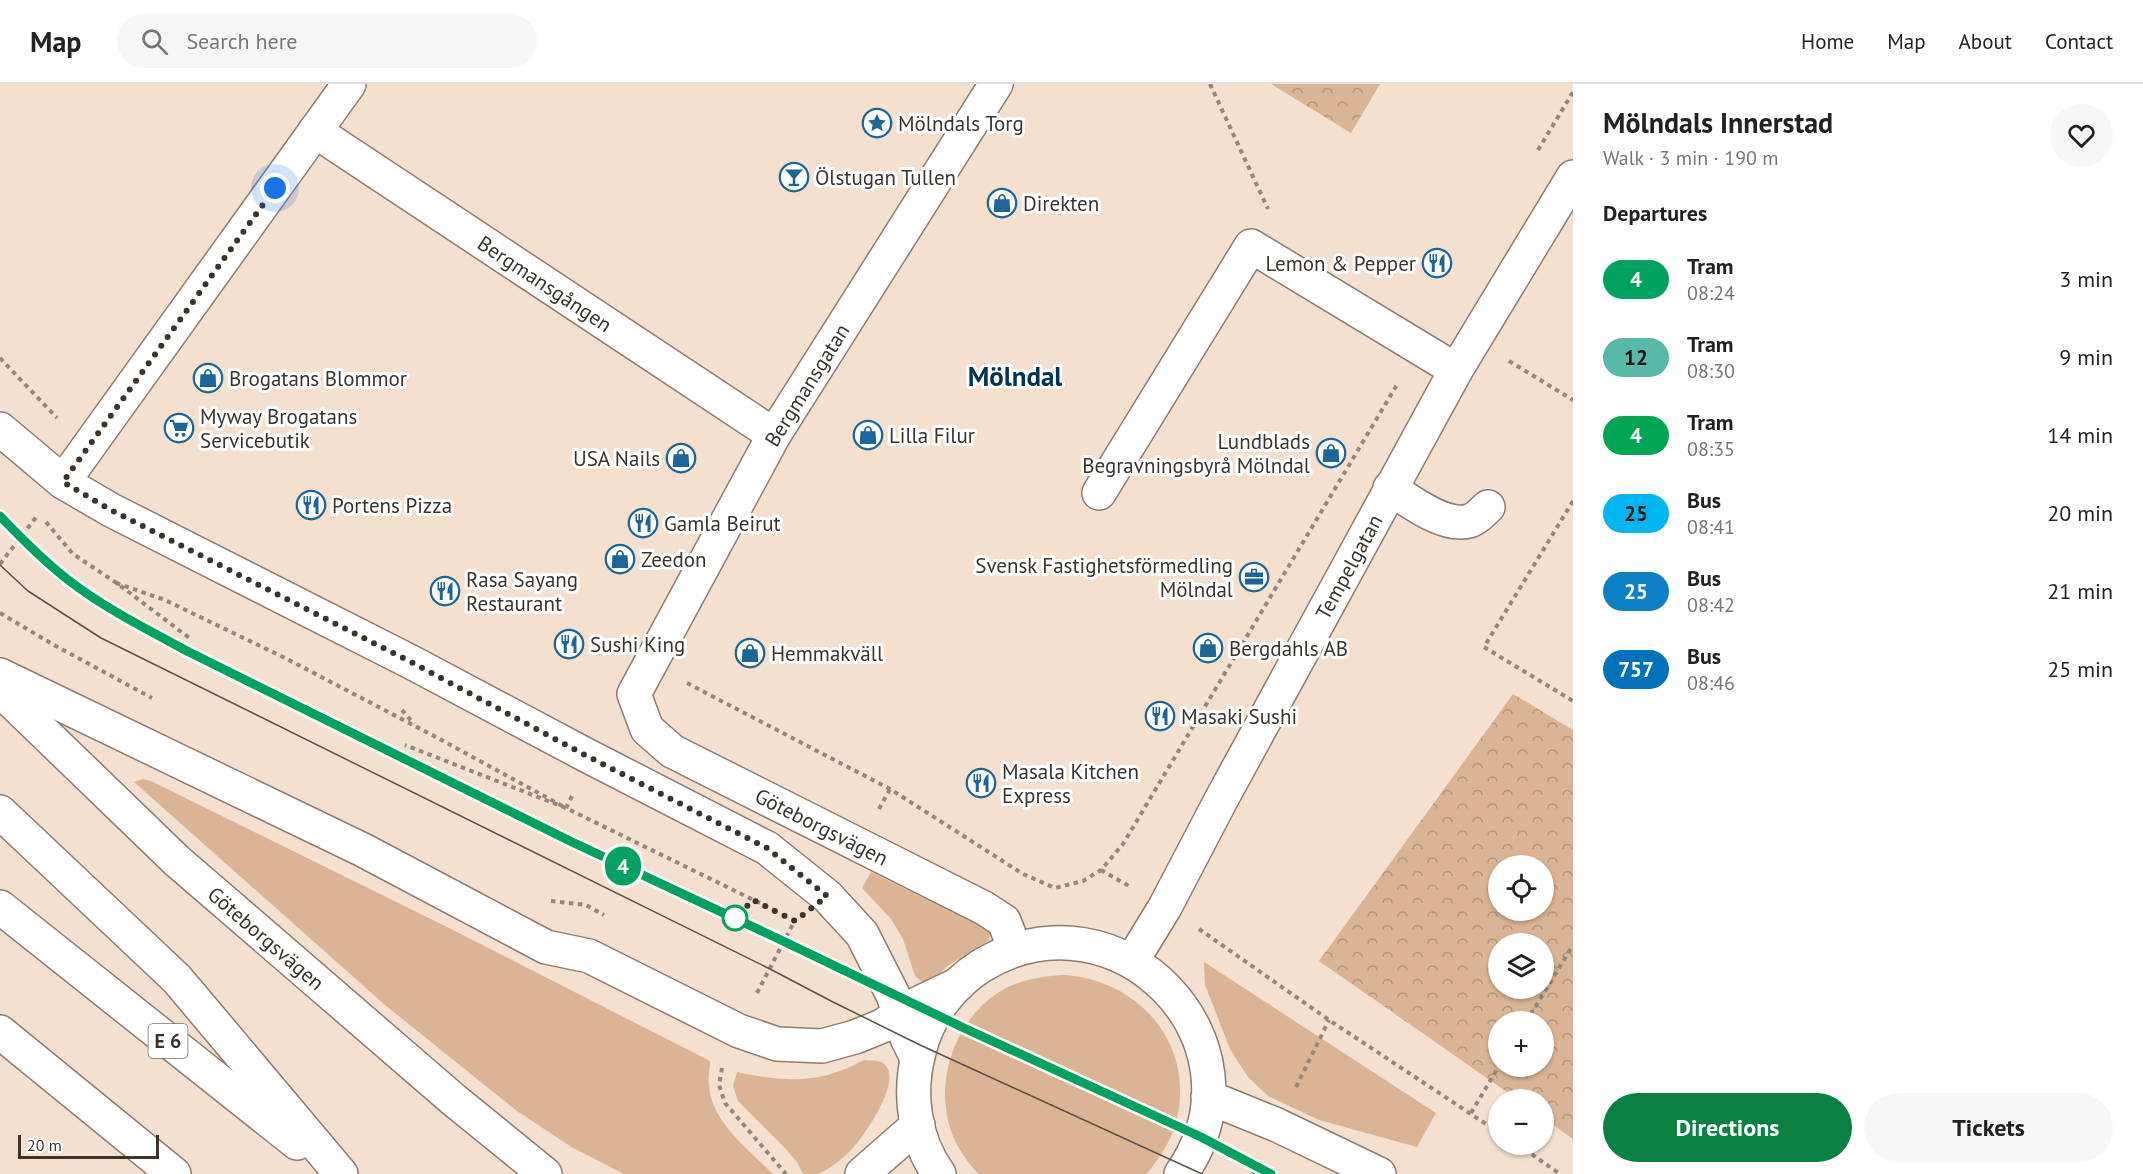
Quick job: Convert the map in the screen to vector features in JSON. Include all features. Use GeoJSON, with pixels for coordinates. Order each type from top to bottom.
{"type":"FeatureCollection","features":[{"type":"Feature","properties":{"kind":"main road"},"geometry":{"type":"LineString","coordinates":[[63,482],[350,84]]}},
{"type":"Feature","properties":{"kind":"main road","name":"Bergmansgatan"},"geometry":{"type":"LineString","coordinates":[[634,694],[774,435],[996,84]]}},
{"type":"Feature","properties":{"kind":"main road","name":"Bergmansgången"},"geometry":{"type":"LineString","coordinates":[[315,131],[774,435]]}},
{"type":"Feature","properties":{"kind":"main road","name":"Tempelgatan"},"geometry":{"type":"LineString","coordinates":[[1132,961],[1165,907],[1222,798],[1456,370],[1573,177]]}},
{"type":"Feature","properties":{"kind":"main road"},"geometry":{"type":"LineString","coordinates":[[1099,493],[1251,246],[1456,370]]}},
{"type":"Feature","properties":{"kind":"main road"},"geometry":{"type":"LineString","coordinates":[[0,429],[63,482],[121,515],[411,662],[585,755],[767,848],[827,896],[862,934],[893,995],[917,1058]]}},
{"type":"Feature","properties":{"kind":"main road"},"geometry":{"type":"LineString","coordinates":[[1390,488],[1428,513],[1448,520],[1466,522],[1477,518],[1488,507]]}},
{"type":"Feature","properties":{"kind":"main road"},"geometry":{"type":"LineString","coordinates":[[0,675],[363,850],[546,947],[589,956],[739,1031],[777,1044],[822,1046],[855,1037],[882,1026],[899,1014],[959,984]]}},
{"type":"Feature","properties":{"kind":"main road","name":"Göteborgsvägen"},"geometry":{"type":"LineString","coordinates":[[0,690],[176,860],[445,1092],[545,1174]]}},
{"type":"Feature","properties":{"kind":"main road","name":"Göteborgsvägen"},"geometry":{"type":"LineString","coordinates":[[634,694],[647,729],[672,751],[984,908],[1004,921],[1015,950]]}},
{"type":"Feature","properties":{"kind":"main road"},"geometry":{"type":"LineString","coordinates":[[0,812],[177,979],[339,1174]]}},
{"type":"Feature","properties":{"kind":"main road","name":"E 6"},"geometry":{"type":"LineString","coordinates":[[0,907],[110,996],[339,1174]]}},
{"type":"Feature","properties":{"kind":"main road"},"geometry":{"type":"LineString","coordinates":[[939,1174],[925,1148],[914,1102],[917,1058],[926,1029],[934,1014],[971,972],[986,964],[1015,950],[1055,943],[1075,943],[1113,952],[1151,974],[1169,990],[1195,1028],[1203,1050],[1208,1097],[1201,1137],[1181,1174]]}},
{"type":"Feature","properties":{"kind":"main road"},"geometry":{"type":"LineString","coordinates":[[0,1032],[174,1174]]}},
{"type":"Feature","properties":{"kind":"main road"},"geometry":{"type":"LineString","coordinates":[[1208,1097],[1277,1125],[1379,1174]]}},
{"type":"Feature","properties":{"kind":"main road"},"geometry":{"type":"LineString","coordinates":[[862,1174],[918,1125]]}},
{"type":"Feature","properties":{"kind":"path"},"geometry":{"type":"LineString","coordinates":[[1210,84],[1272,217]]}},
{"type":"Feature","properties":{"kind":"path"},"geometry":{"type":"LineString","coordinates":[[1536,153],[1573,92]]}},
{"type":"Feature","properties":{"kind":"path"},"geometry":{"type":"LineString","coordinates":[[1474,339],[1573,400]]}},
{"type":"Feature","properties":{"kind":"path"},"geometry":{"type":"LineString","coordinates":[[634,694],[669,680],[689,683],[890,789],[1023,874],[1055,888],[1083,881],[1101,870],[1123,844],[1419,348]]}},
{"type":"Feature","properties":{"kind":"path"},"geometry":{"type":"LineString","coordinates":[[0,358],[87,450]]}},
{"type":"Feature","properties":{"kind":"path"},"geometry":{"type":"LineString","coordinates":[[1573,501],[1484,647],[1573,701]]}},
{"type":"Feature","properties":{"kind":"path"},"geometry":{"type":"LineString","coordinates":[[0,564],[39,514],[73,554],[192,640]]}},
{"type":"Feature","properties":{"kind":"path"},"geometry":{"type":"LineString","coordinates":[[116,583],[165,600],[285,658],[566,808],[795,921],[721,1069],[719,1085],[724,1103],[786,1174]]}},
{"type":"Feature","properties":{"kind":"path"},"geometry":{"type":"LineString","coordinates":[[227,631],[228,625]]}},
{"type":"Feature","properties":{"kind":"path"},"geometry":{"type":"LineString","coordinates":[[402,710],[416,726]]}},
{"type":"Feature","properties":{"kind":"path"},"geometry":{"type":"LineString","coordinates":[[405,744],[566,808]]}},
{"type":"Feature","properties":{"kind":"path"},"geometry":{"type":"LineString","coordinates":[[861,845],[890,789]]}},
{"type":"Feature","properties":{"kind":"path"},"geometry":{"type":"LineString","coordinates":[[566,808],[572,795]]}},
{"type":"Feature","properties":{"kind":"path"},"geometry":{"type":"LineString","coordinates":[[1101,870],[1119,881]]}},
{"type":"Feature","properties":{"kind":"path"},"geometry":{"type":"LineString","coordinates":[[1210,936],[1329,1020],[1488,1125]]}},
{"type":"Feature","properties":{"kind":"path"},"geometry":{"type":"LineString","coordinates":[[1533,1011],[1573,945]]}},
{"type":"Feature","properties":{"kind":"path"},"geometry":{"type":"LineString","coordinates":[[1471,1113],[1492,1077]]}},
{"type":"Feature","properties":{"kind":"path"},"geometry":{"type":"LineString","coordinates":[[1533,1155],[1560,1174]]}},
{"type":"Feature","properties":{"kind":"green space"},"geometry":{"type":"Polygon","coordinates":[[[1271,84],[1380,84],[1351,133],[1271,84]]]}},
{"type":"Feature","properties":{"kind":"green space"},"geometry":{"type":"Polygon","coordinates":[[[1513,694],[1573,730],[1573,1139],[1554,1125],[1554,1089],[1503,1089],[1319,961],[1513,694]]]}},
{"type":"Feature","properties":{"kind":"green space"},"geometry":{"type":"Polygon","coordinates":[[[143,779],[451,929],[710,1061],[709,1084],[716,1110],[732,1134],[773,1174],[624,1174],[573,1148],[517,1111],[385,1005],[134,782],[143,779]]]}},
{"type":"Feature","properties":{"kind":"green space"},"geometry":{"type":"Polygon","coordinates":[[[871,872],[987,929],[990,933],[989,940],[946,967],[932,982],[922,982],[915,976],[903,939],[891,919],[862,888],[871,872]]]}},
{"type":"Feature","properties":{"kind":"green space"},"geometry":{"type":"Polygon","coordinates":[[[1204,962],[1436,1113],[1417,1147],[1319,1120],[1268,1096],[1248,1077],[1230,1049],[1205,985],[1204,962]]]}},
{"type":"Feature","properties":{"kind":"green space"},"geometry":{"type":"Polygon","coordinates":[[[1064,975],[1092,980],[1117,990],[1139,1005],[1157,1024],[1171,1046],[1178,1071],[1180,1098],[1173,1133],[1147,1174],[978,1174],[956,1143],[946,1111],[945,1090],[953,1050],[974,1014],[989,999],[1020,982],[1064,975]]]}},
{"type":"Feature","properties":{"kind":"green space"},"geometry":{"type":"Polygon","coordinates":[[[864,1060],[878,1061],[887,1067],[890,1077],[882,1104],[852,1149],[836,1163],[817,1174],[803,1174],[797,1162],[785,1148],[738,1101],[733,1086],[737,1072],[771,1078],[802,1079],[832,1074],[864,1060]]]}},
{"type":"Feature","properties":{"kind":"tram line"},"geometry":{"type":"LineString","coordinates":[[0,516],[41,557],[81,590],[126,618],[189,652],[572,842],[964,1028],[1201,1137],[1272,1174]]}},
{"type":"Feature","properties":{"kind":"tram line","name":"4"},"geometry":{"type":"LineString","coordinates":[[0,516],[67,579],[131,621],[189,652],[572,842],[893,995],[1201,1137],[1271,1174]]}},
{"type":"Feature","properties":{"kind":"tram line"},"geometry":{"type":"LineString","coordinates":[[0,565],[28,591],[101,638],[920,1045],[1202,1174]]}},
{"type":"Feature","properties":{"kind":"place","name":"Mölndals Torg"},"geometry":{"type":"Point","coordinates":[877,123]}},
{"type":"Feature","properties":{"kind":"place","name":"Ölstugan Tullen"},"geometry":{"type":"Point","coordinates":[794,177]}},
{"type":"Feature","properties":{"kind":"place","name":"Direkten"},"geometry":{"type":"Point","coordinates":[1002,203]}},
{"type":"Feature","properties":{"kind":"place","name":"Lemon & Pepper"},"geometry":{"type":"Point","coordinates":[1437,263]}},
{"type":"Feature","properties":{"kind":"place","name":"Brogatans Blommor"},"geometry":{"type":"Point","coordinates":[208,378]}},
{"type":"Feature","properties":{"kind":"place","name":"Myway Brogatans Servicebutik"},"geometry":{"type":"Point","coordinates":[179,428]}},
{"type":"Feature","properties":{"kind":"place","name":"Lilla Filur"},"geometry":{"type":"Point","coordinates":[868,435]}},
{"type":"Feature","properties":{"kind":"place","name":"Lundblads Begravningsbyrå Mölndal"},"geometry":{"type":"Point","coordinates":[1331,453]}},
{"type":"Feature","properties":{"kind":"place","name":"USA Nails"},"geometry":{"type":"Point","coordinates":[681,458]}},
{"type":"Feature","properties":{"kind":"place","name":"Portens Pizza"},"geometry":{"type":"Point","coordinates":[311,505]}},
{"type":"Feature","properties":{"kind":"place","name":"Gamla Beirut"},"geometry":{"type":"Point","coordinates":[643,523]}},
{"type":"Feature","properties":{"kind":"place","name":"Zeedon"},"geometry":{"type":"Point","coordinates":[620,559]}},
{"type":"Feature","properties":{"kind":"place","name":"Svensk Fastighetsförmedling Mölndal"},"geometry":{"type":"Point","coordinates":[1254,577]}},
{"type":"Feature","properties":{"kind":"place","name":"Rasa Sayang Restaurant"},"geometry":{"type":"Point","coordinates":[445,591]}},
{"type":"Feature","properties":{"kind":"place","name":"Sushi King"},"geometry":{"type":"Point","coordinates":[569,644]}},
{"type":"Feature","properties":{"kind":"place","name":"Bergdahls AB"},"geometry":{"type":"Point","coordinates":[1208,648]}},
{"type":"Feature","properties":{"kind":"place","name":"Hemmakväll"},"geometry":{"type":"Point","coordinates":[750,653]}},
{"type":"Feature","properties":{"kind":"place","name":"Masaki Sushi"},"geometry":{"type":"Point","coordinates":[1160,716]}},
{"type":"Feature","properties":{"kind":"place","name":"Masala Kitchen Express"},"geometry":{"type":"Point","coordinates":[981,783]}},
{"type":"Feature","properties":{"kind":"district","name":"Mölndal"},"geometry":{"type":"Point","coordinates":[1015,376]}},
{"type":"Feature","properties":{"kind":"route"},"geometry":{"type":"LineString","coordinates":[[275,188],[63,482],[111,510],[411,662],[585,755],[767,848],[827,896],[795,921],[753,900],[735,918]]}}]}
